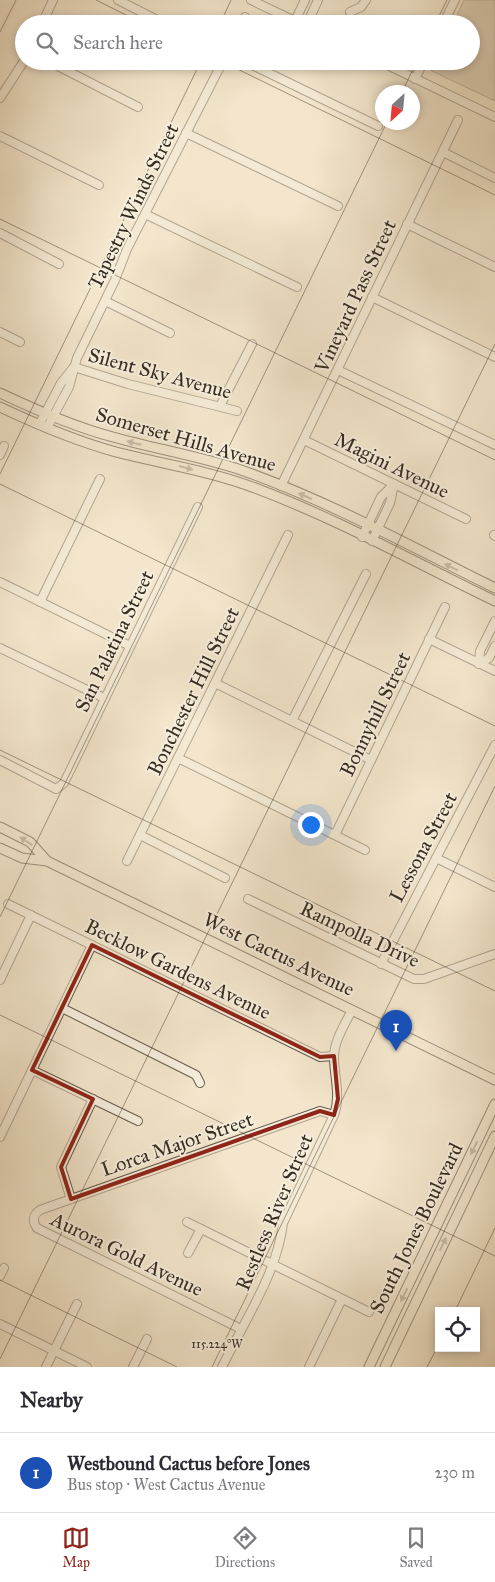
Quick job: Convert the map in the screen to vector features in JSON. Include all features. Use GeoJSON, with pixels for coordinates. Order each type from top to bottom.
{"type":"FeatureCollection","features":[{"type":"Feature","properties":{"kind":"main road","name":"Somerset Hills Avenue"},"geometry":{"type":"LineString","coordinates":[[0,393],[50,415],[111,437],[221,464],[280,486],[377,530],[495,588]]}},
{"type":"Feature","properties":{"kind":"main road","name":"Somerset Hills Avenue"},"geometry":{"type":"LineString","coordinates":[[0,407],[43,427],[117,452],[200,471],[254,488],[495,601]]}},
{"type":"Feature","properties":{"kind":"main road","name":"West Cactus Avenue"},"geometry":{"type":"LineString","coordinates":[[0,827],[30,842],[47,861]]}},
{"type":"Feature","properties":{"kind":"main road","name":"West Cactus Avenue"},"geometry":{"type":"LineString","coordinates":[[0,848],[22,858],[47,861],[495,1080]]}},
{"type":"Feature","properties":{"kind":"main road","name":"South Jones Boulevard"},"geometry":{"type":"LineString","coordinates":[[369,1367],[495,1104]]}},
{"type":"Feature","properties":{"kind":"main road","name":"South Jones Boulevard"},"geometry":{"type":"LineString","coordinates":[[385,1367],[495,1136]]}},
{"type":"Feature","properties":{"kind":"street"},"geometry":{"type":"LineString","coordinates":[[46,15],[53,0]]}},
{"type":"Feature","properties":{"kind":"street"},"geometry":{"type":"LineString","coordinates":[[118,0],[147,15]]}},
{"type":"Feature","properties":{"kind":"street"},"geometry":{"type":"LineString","coordinates":[[251,0],[283,15]]}},
{"type":"Feature","properties":{"kind":"street"},"geometry":{"type":"LineString","coordinates":[[300,15],[305,0]]}},
{"type":"Feature","properties":{"kind":"street"},"geometry":{"type":"LineString","coordinates":[[310,15],[318,0]]}},
{"type":"Feature","properties":{"kind":"street"},"geometry":{"type":"LineString","coordinates":[[350,12],[361,7],[366,0]]}},
{"type":"Feature","properties":{"kind":"street"},"geometry":{"type":"LineString","coordinates":[[448,15],[455,0]]}},
{"type":"Feature","properties":{"kind":"street"},"geometry":{"type":"LineString","coordinates":[[0,98],[18,70]]}},
{"type":"Feature","properties":{"kind":"street"},"geometry":{"type":"LineString","coordinates":[[65,70],[138,108]]}},
{"type":"Feature","properties":{"kind":"street","name":"Tapestry Winds Street"},"geometry":{"type":"LineString","coordinates":[[43,427],[69,388],[74,367],[145,214],[218,70]]}},
{"type":"Feature","properties":{"kind":"street"},"geometry":{"type":"LineString","coordinates":[[263,70],[375,125]]}},
{"type":"Feature","properties":{"kind":"street"},"geometry":{"type":"LineString","coordinates":[[398,70],[495,117]]}},
{"type":"Feature","properties":{"kind":"street"},"geometry":{"type":"LineString","coordinates":[[416,79],[420,70]]}},
{"type":"Feature","properties":{"kind":"street","name":"Vineyard Pass Street"},"geometry":{"type":"LineString","coordinates":[[280,486],[458,120]]}},
{"type":"Feature","properties":{"kind":"street"},"geometry":{"type":"LineString","coordinates":[[186,133],[338,206]]}},
{"type":"Feature","properties":{"kind":"street"},"geometry":{"type":"LineString","coordinates":[[0,136],[99,185]]}},
{"type":"Feature","properties":{"kind":"street"},"geometry":{"type":"LineString","coordinates":[[443,152],[495,178]]}},
{"type":"Feature","properties":{"kind":"street"},"geometry":{"type":"LineString","coordinates":[[145,214],[297,287]]}},
{"type":"Feature","properties":{"kind":"street"},"geometry":{"type":"LineString","coordinates":[[407,224],[495,267]]}},
{"type":"Feature","properties":{"kind":"street"},"geometry":{"type":"LineString","coordinates":[[0,233],[59,264]]}},
{"type":"Feature","properties":{"kind":"street"},"geometry":{"type":"LineString","coordinates":[[372,297],[495,357]]}},
{"type":"Feature","properties":{"kind":"street"},"geometry":{"type":"LineString","coordinates":[[105,301],[170,333]]}},
{"type":"Feature","properties":{"kind":"street"},"geometry":{"type":"LineString","coordinates":[[0,332],[20,342]]}},
{"type":"Feature","properties":{"kind":"street"},"geometry":{"type":"LineString","coordinates":[[220,406],[252,344]]}},
{"type":"Feature","properties":{"kind":"street","name":"Silent Sky Avenue"},"geometry":{"type":"LineString","coordinates":[[74,367],[128,384],[237,411]]}},
{"type":"Feature","properties":{"kind":"street"},"geometry":{"type":"LineString","coordinates":[[338,370],[495,445]]}},
{"type":"Feature","properties":{"kind":"street","name":"Magini Avenue"},"geometry":{"type":"LineString","coordinates":[[304,440],[466,519]]}},
{"type":"Feature","properties":{"kind":"street"},"geometry":{"type":"LineString","coordinates":[[0,455],[4,446]]}},
{"type":"Feature","properties":{"kind":"street"},"geometry":{"type":"LineString","coordinates":[[40,602],[100,479]]}},
{"type":"Feature","properties":{"kind":"street"},"geometry":{"type":"LineString","coordinates":[[362,537],[381,497],[394,484]]}},
{"type":"Feature","properties":{"kind":"street"},"geometry":{"type":"LineString","coordinates":[[372,542],[390,504],[394,484]]}},
{"type":"Feature","properties":{"kind":"street","name":"San Palatina Street"},"geometry":{"type":"LineString","coordinates":[[0,760],[52,787],[59,787],[64,783],[198,508]]}},
{"type":"Feature","properties":{"kind":"street","name":"Bonchester Hill Street"},"geometry":{"type":"LineString","coordinates":[[127,861],[288,535]]}},
{"type":"Feature","properties":{"kind":"street"},"geometry":{"type":"LineString","coordinates":[[292,722],[366,574]]}},
{"type":"Feature","properties":{"kind":"street"},"geometry":{"type":"LineString","coordinates":[[0,582],[130,646]]}},
{"type":"Feature","properties":{"kind":"street","name":"Bonnyhill Street"},"geometry":{"type":"LineString","coordinates":[[335,835],[445,607]]}},
{"type":"Feature","properties":{"kind":"street"},"geometry":{"type":"LineString","coordinates":[[479,664],[480,651],[495,621]]}},
{"type":"Feature","properties":{"kind":"street"},"geometry":{"type":"LineString","coordinates":[[429,639],[495,671]]}},
{"type":"Feature","properties":{"kind":"street"},"geometry":{"type":"LineString","coordinates":[[479,664],[489,658],[495,646]]}},
{"type":"Feature","properties":{"kind":"street"},"geometry":{"type":"LineString","coordinates":[[0,648],[104,698]]}},
{"type":"Feature","properties":{"kind":"street"},"geometry":{"type":"LineString","coordinates":[[215,683],[371,760]]}},
{"type":"Feature","properties":{"kind":"street","name":"Lessona Street"},"geometry":{"type":"LineString","coordinates":[[381,964],[495,744]]}},
{"type":"Feature","properties":{"kind":"street"},"geometry":{"type":"LineString","coordinates":[[178,758],[366,850]]}},
{"type":"Feature","properties":{"kind":"street"},"geometry":{"type":"LineString","coordinates":[[140,836],[225,878]]}},
{"type":"Feature","properties":{"kind":"street"},"geometry":{"type":"LineString","coordinates":[[436,858],[495,888]]}},
{"type":"Feature","properties":{"kind":"street","name":"Rampolla Drive"},"geometry":{"type":"LineString","coordinates":[[248,899],[381,964],[419,979],[495,954]]}},
{"type":"Feature","properties":{"kind":"street","name":"Becklow Gardens Avenue"},"geometry":{"type":"LineString","coordinates":[[8,904],[320,1057],[334,1056]]}},
{"type":"Feature","properties":{"kind":"street"},"geometry":{"type":"LineString","coordinates":[[0,980],[31,915]]}},
{"type":"Feature","properties":{"kind":"street"},"geometry":{"type":"LineString","coordinates":[[0,1137],[92,945]]}},
{"type":"Feature","properties":{"kind":"street"},"geometry":{"type":"LineString","coordinates":[[62,1008],[196,1074],[200,1083]]}},
{"type":"Feature","properties":{"kind":"street","name":"Restless River Street"},"geometry":{"type":"LineString","coordinates":[[222,1367],[273,1265],[281,1241],[283,1223],[334,1115],[338,1099],[334,1056],[336,1045],[352,1010]]}},
{"type":"Feature","properties":{"kind":"street"},"geometry":{"type":"LineString","coordinates":[[32,1070],[138,1121]]}},
{"type":"Feature","properties":{"kind":"street"},"geometry":{"type":"LineString","coordinates":[[71,1199],[61,1167],[93,1099]]}},
{"type":"Feature","properties":{"kind":"street","name":"Lorca Major Street"},"geometry":{"type":"LineString","coordinates":[[34,1216],[40,1210],[320,1111],[334,1115]]}},
{"type":"Feature","properties":{"kind":"street","name":"Aurora Gold Avenue"},"geometry":{"type":"LineString","coordinates":[[34,1216],[34,1223],[37,1228],[241,1329]]}},
{"type":"Feature","properties":{"kind":"street"},"geometry":{"type":"LineString","coordinates":[[187,1222],[369,1312]]}},
{"type":"Feature","properties":{"kind":"street"},"geometry":{"type":"LineString","coordinates":[[188,1253],[201,1229]]}},
{"type":"Feature","properties":{"kind":"street"},"geometry":{"type":"LineString","coordinates":[[0,1276],[4,1268]]}},
{"type":"Feature","properties":{"kind":"street"},"geometry":{"type":"LineString","coordinates":[[309,1367],[342,1299]]}},
{"type":"Feature","properties":{"kind":"street"},"geometry":{"type":"LineString","coordinates":[[46,1367],[77,1304]]}},
{"type":"Feature","properties":{"kind":"street"},"geometry":{"type":"LineString","coordinates":[[0,1324],[88,1367]]}},
{"type":"Feature","properties":{"kind":"street"},"geometry":{"type":"LineString","coordinates":[[133,1367],[147,1339]]}},
{"type":"Feature","properties":{"kind":"highlighted area"},"geometry":{"type":"Polygon","coordinates":[[[92,945],[320,1057],[334,1056],[338,1099],[334,1115],[320,1111],[71,1199],[61,1167],[93,1099],[32,1070],[92,945]]]}},
{"type":"Feature","properties":{"kind":"shaded area"},"geometry":{"type":"Polygon","coordinates":[[[464,0],[495,0],[495,101],[430,70],[480,70],[480,15],[457,15],[464,0]]]}},
{"type":"Feature","properties":{"kind":"place","name":"Westbound Cactus before Jones"},"geometry":{"type":"Point","coordinates":[396,1051]}}]}
